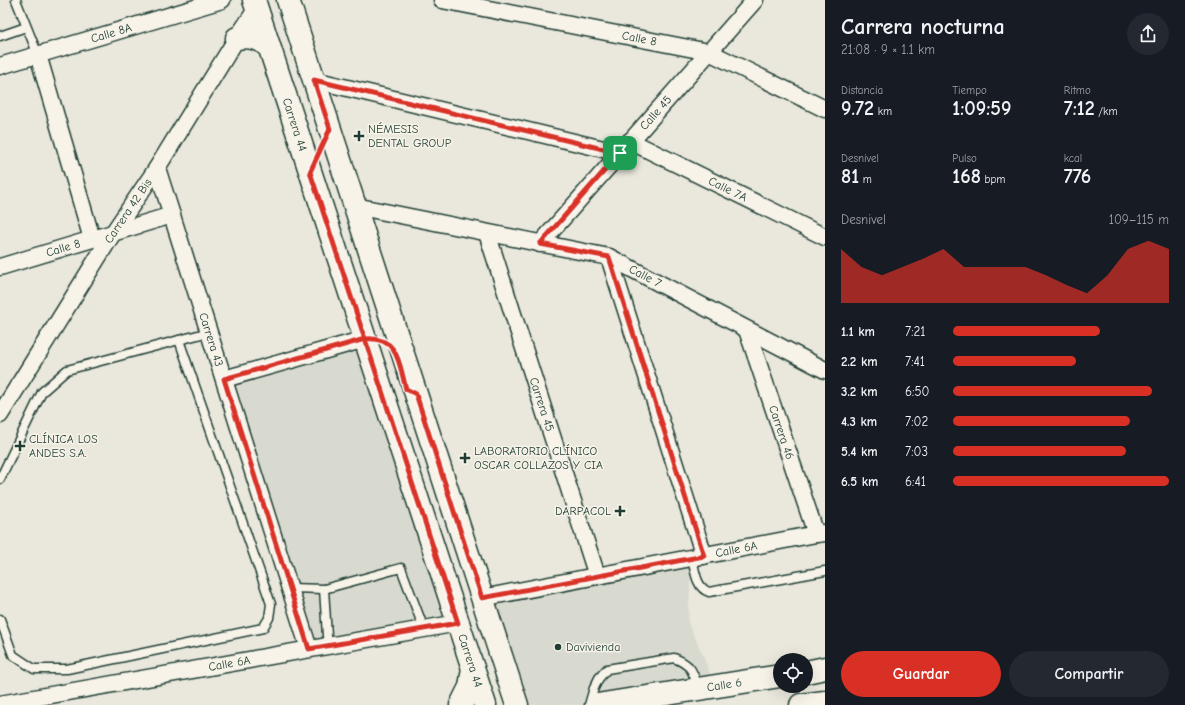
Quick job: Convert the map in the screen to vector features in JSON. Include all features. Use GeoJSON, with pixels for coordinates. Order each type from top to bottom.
{"type":"FeatureCollection","features":[{"type":"Feature","properties":{"kind":"main road"},"geometry":{"type":"LineString","coordinates":[[288,0],[517,705]]}},
{"type":"Feature","properties":{"kind":"main road","name":"Carrera 44"},"geometry":{"type":"LineString","coordinates":[[255,4],[485,705]]}},
{"type":"Feature","properties":{"kind":"main road"},"geometry":{"type":"LineString","coordinates":[[237,38],[246,36],[255,38],[269,47]]}},
{"type":"Feature","properties":{"kind":"main road"},"geometry":{"type":"LineString","coordinates":[[310,172],[330,129]]}},
{"type":"Feature","properties":{"kind":"main road"},"geometry":{"type":"LineString","coordinates":[[365,339],[381,340],[395,351],[406,389],[416,394]]}},
{"type":"Feature","properties":{"kind":"main road"},"geometry":{"type":"LineString","coordinates":[[461,705],[470,687],[473,668]]}},
{"type":"Feature","properties":{"kind":"main road"},"geometry":{"type":"LineString","coordinates":[[813,671],[825,668]]}},
{"type":"Feature","properties":{"kind":"main road","name":"Calle 6"},"geometry":{"type":"LineString","coordinates":[[597,705],[773,677]]}},
{"type":"Feature","properties":{"kind":"main road"},"geometry":{"type":"LineString","coordinates":[[801,705],[825,702]]}},
{"type":"Feature","properties":{"kind":"street","name":"Calle 8A"},"geometry":{"type":"LineString","coordinates":[[0,66],[222,0]]}},
{"type":"Feature","properties":{"kind":"street","name":"Calle 8"},"geometry":{"type":"LineString","coordinates":[[442,0],[709,52],[825,110]]}},
{"type":"Feature","properties":{"kind":"street","name":"Calle 45"},"geometry":{"type":"LineString","coordinates":[[540,244],[755,0]]}},
{"type":"Feature","properties":{"kind":"street","name":"Carrera 42 Bis"},"geometry":{"type":"LineString","coordinates":[[0,415],[113,233],[157,168],[237,38],[255,4]]}},
{"type":"Feature","properties":{"kind":"street"},"geometry":{"type":"LineString","coordinates":[[38,55],[92,239]]}},
{"type":"Feature","properties":{"kind":"street","name":"Calle 7A"},"geometry":{"type":"LineString","coordinates":[[314,80],[625,147],[825,237]]}},
{"type":"Feature","properties":{"kind":"street","name":"Carrera 43"},"geometry":{"type":"LineString","coordinates":[[157,168],[309,649]]}},
{"type":"Feature","properties":{"kind":"street","name":"Calle 7"},"geometry":{"type":"LineString","coordinates":[[355,206],[609,257],[825,370]]}},
{"type":"Feature","properties":{"kind":"street","name":"Calle 8"},"geometry":{"type":"LineString","coordinates":[[0,267],[172,215]]}},
{"type":"Feature","properties":{"kind":"street","name":"Carrera 45"},"geometry":{"type":"LineString","coordinates":[[487,232],[597,576]]}},
{"type":"Feature","properties":{"kind":"street"},"geometry":{"type":"LineString","coordinates":[[609,257],[698,557]]}},
{"type":"Feature","properties":{"kind":"street","name":"Carrera 46"},"geometry":{"type":"LineString","coordinates":[[747,330],[820,534]]}},
{"type":"Feature","properties":{"kind":"street"},"geometry":{"type":"LineString","coordinates":[[224,379],[365,339]]}},
{"type":"Feature","properties":{"kind":"street","name":"Calle 6A"},"geometry":{"type":"LineString","coordinates":[[482,598],[820,534]]}},
{"type":"Feature","properties":{"kind":"street","name":"Calle 6A"},"geometry":{"type":"LineString","coordinates":[[0,704],[458,623]]}},
{"type":"Feature","properties":{"kind":"lane"},"geometry":{"type":"LineString","coordinates":[[16,0],[38,55]]}},
{"type":"Feature","properties":{"kind":"lane"},"geometry":{"type":"LineString","coordinates":[[0,36],[26,27]]}},
{"type":"Feature","properties":{"kind":"lane"},"geometry":{"type":"LineString","coordinates":[[0,479],[42,392],[67,370],[209,332]]}},
{"type":"Feature","properties":{"kind":"lane"},"geometry":{"type":"LineString","coordinates":[[0,619],[14,655],[34,669],[66,669],[263,628],[270,618],[271,604],[179,340]]}},
{"type":"Feature","properties":{"kind":"lane"},"geometry":{"type":"LineString","coordinates":[[698,557],[700,586],[705,591],[709,592],[825,571]]}},
{"type":"Feature","properties":{"kind":"lane"},"geometry":{"type":"LineString","coordinates":[[290,588],[324,589],[401,568],[424,629]]}},
{"type":"Feature","properties":{"kind":"lane"},"geometry":{"type":"LineString","coordinates":[[324,589],[326,636],[329,646]]}},
{"type":"Feature","properties":{"kind":"lane"},"geometry":{"type":"LineString","coordinates":[[589,705],[594,688],[599,678],[607,669],[674,658],[683,662],[692,670],[699,689]]}},
{"type":"Feature","properties":{"kind":"shaded area"},"geometry":{"type":"Polygon","coordinates":[[[365,339],[458,623],[309,649],[224,379],[365,339]]]}},
{"type":"Feature","properties":{"kind":"shaded area"},"geometry":{"type":"Polygon","coordinates":[[[692,558],[688,623],[704,657],[714,687],[597,705],[517,705],[482,598],[692,558]]]}},
{"type":"Feature","properties":{"kind":"place","name":"NÉMESIS DENTAL GROUP"},"geometry":{"type":"Point","coordinates":[359,136]}},
{"type":"Feature","properties":{"kind":"place","name":"CLÍNICA LOS ANDES S.A."},"geometry":{"type":"Point","coordinates":[20,446]}},
{"type":"Feature","properties":{"kind":"place","name":"LABORATORIO CLÍNICO OSCAR COLLAZOS Y CIA"},"geometry":{"type":"Point","coordinates":[465,458]}},
{"type":"Feature","properties":{"kind":"place","name":"DARPACOL"},"geometry":{"type":"Point","coordinates":[620,511]}},
{"type":"Feature","properties":{"kind":"place","name":"Davivienda"},"geometry":{"type":"Point","coordinates":[558,647]}},
{"type":"Feature","properties":{"kind":"route"},"geometry":{"type":"LineString","coordinates":[[620,153],[314,80],[330,129],[310,172],[365,339],[224,379],[309,649],[458,623],[365,339],[381,340],[395,351],[406,389],[416,394],[482,598],[704,556],[609,257],[540,244],[620,153]]}}]}
